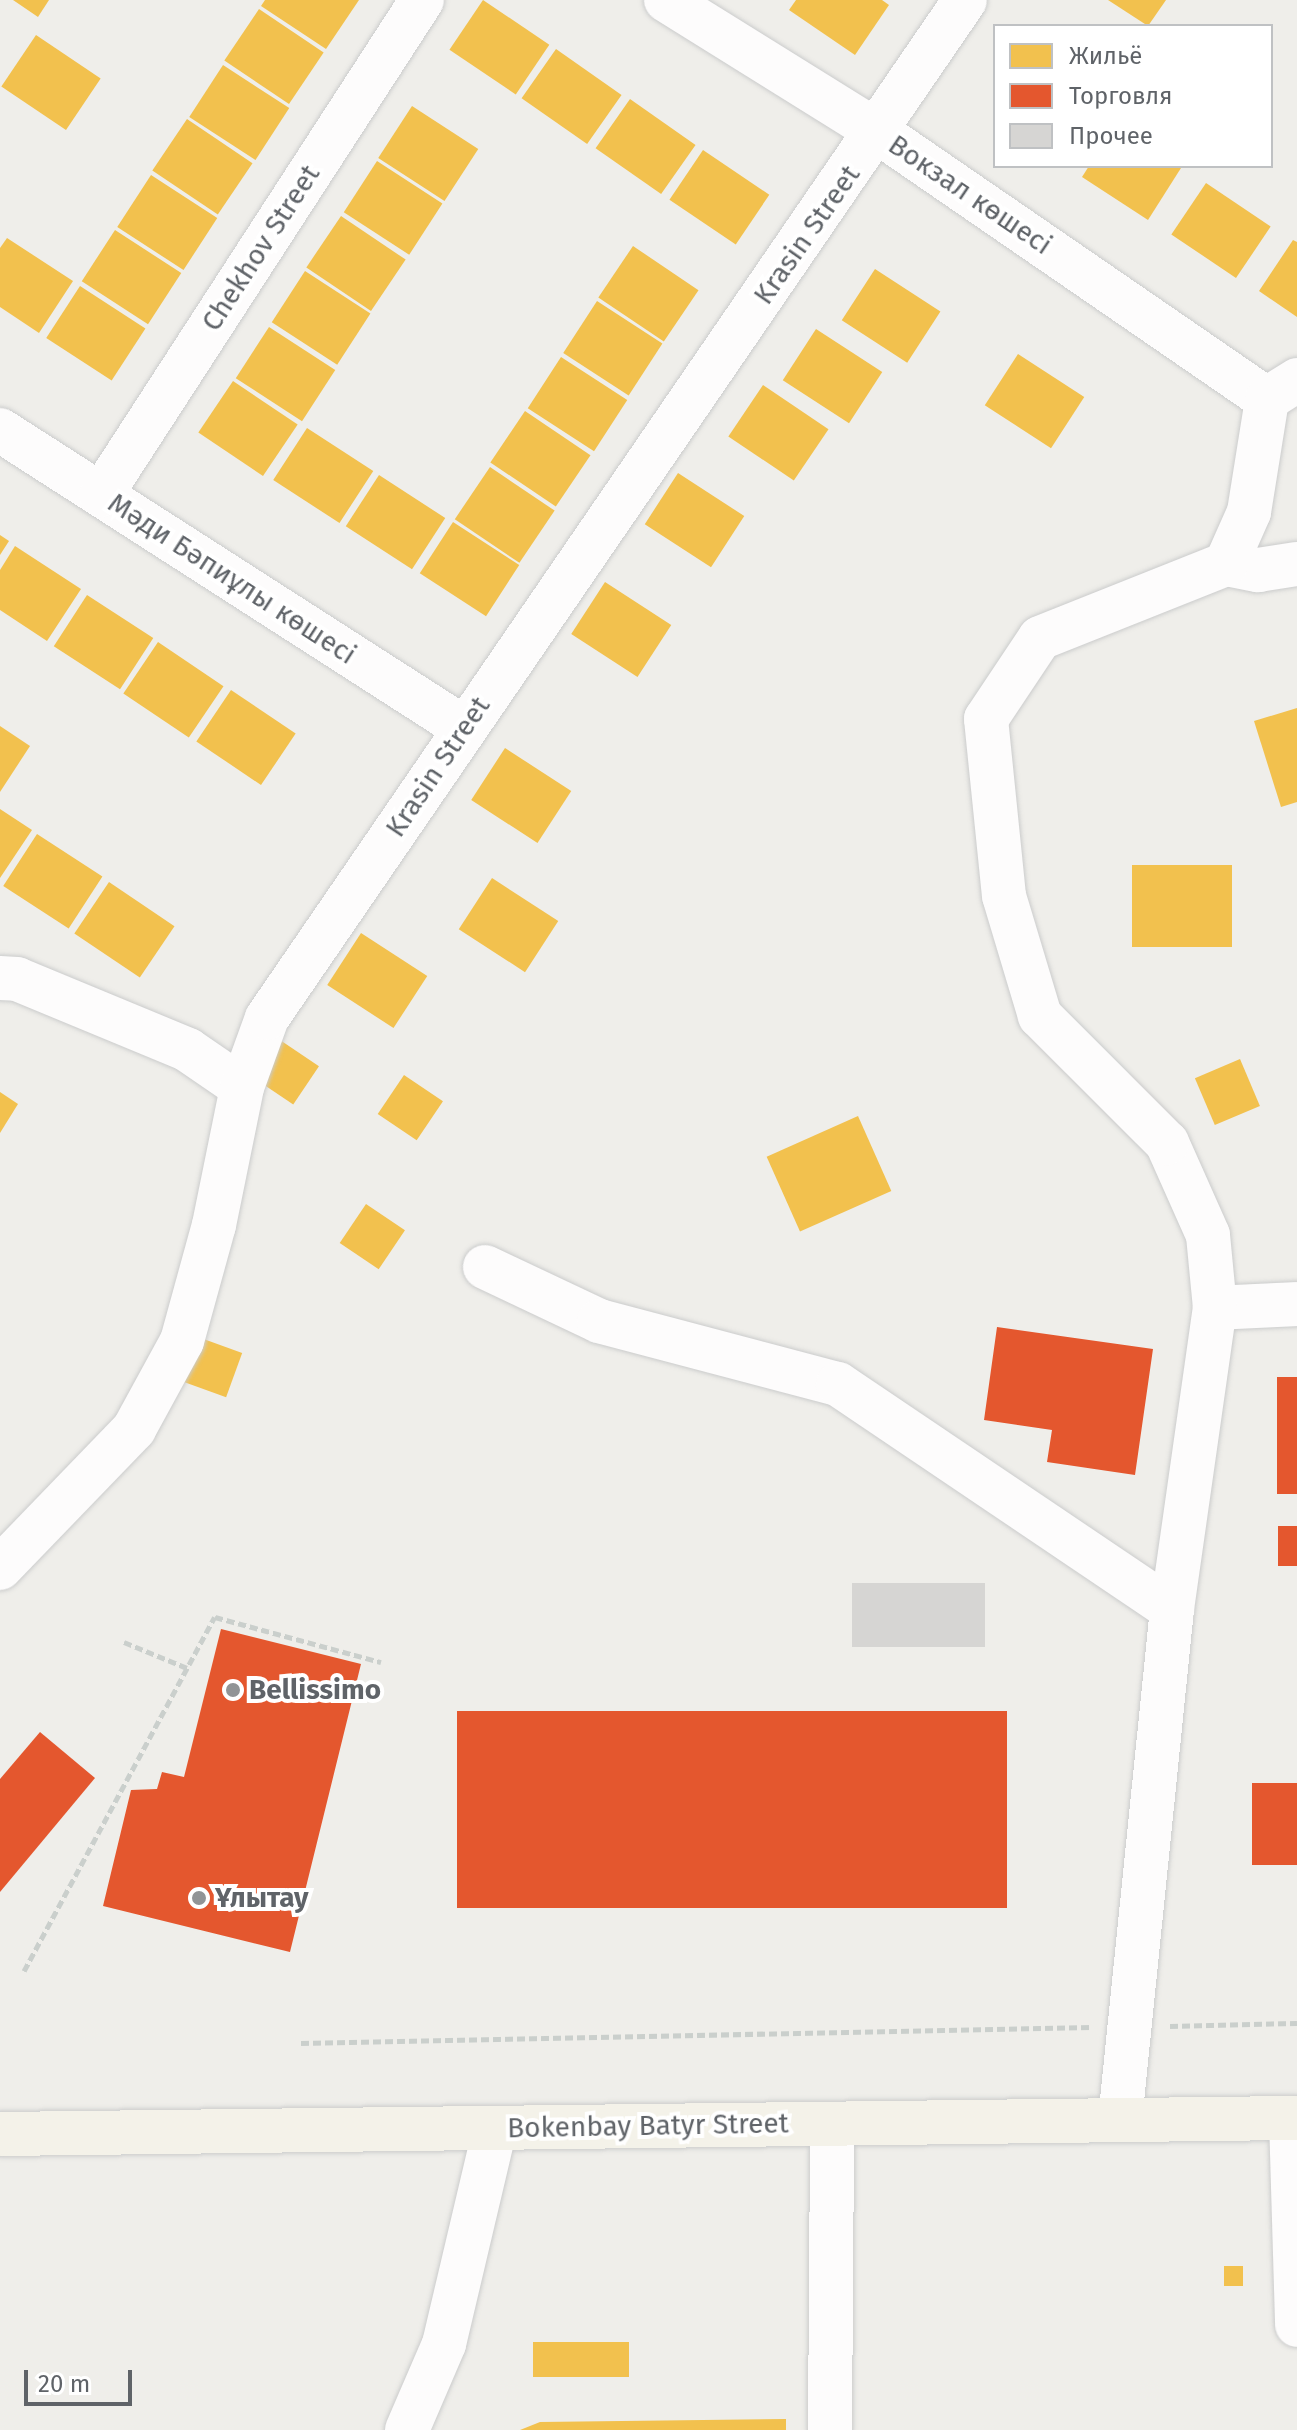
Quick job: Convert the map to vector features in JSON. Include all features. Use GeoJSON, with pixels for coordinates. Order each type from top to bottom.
{"type":"FeatureCollection","features":[{"type":"Feature","properties":{"kind":"main road","name":"Bokenbay Batyr Street"},"geometry":{"type":"LineString","coordinates":[[0,2134],[1294,2118]]}},
{"type":"Feature","properties":{"kind":"street","name":"Chekhov Street"},"geometry":{"type":"LineString","coordinates":[[101,495],[422,0]]}},
{"type":"Feature","properties":{"kind":"street","name":"Вокзал көшесі"},"geometry":{"type":"LineString","coordinates":[[666,0],[1282,389]]}},
{"type":"Feature","properties":{"kind":"street","name":"Krasin Street"},"geometry":{"type":"LineString","coordinates":[[0,1568],[134,1429],[182,1341],[214,1225],[242,1087],[267,1018],[464,728],[878,132],[965,0]]}},
{"type":"Feature","properties":{"kind":"street"},"geometry":{"type":"LineString","coordinates":[[1226,564],[1249,512],[1282,389]]}},
{"type":"Feature","properties":{"kind":"street","name":"Мәди Бәпиұлы көшесі"},"geometry":{"type":"LineString","coordinates":[[0,430],[464,728]]}},
{"type":"Feature","properties":{"kind":"street"},"geometry":{"type":"LineString","coordinates":[[1120,2120],[1127,2027],[1172,1609],[1215,1308],[1208,1235],[1167,1143],[1040,1016],[1004,896],[986,719],[1040,638],[1226,564],[1258,570],[1297,564]]}},
{"type":"Feature","properties":{"kind":"street"},"geometry":{"type":"LineString","coordinates":[[0,978],[17,979],[188,1050],[242,1087]]}},
{"type":"Feature","properties":{"kind":"street"},"geometry":{"type":"LineString","coordinates":[[485,1267],[599,1321],[838,1384],[1172,1609]]}},
{"type":"Feature","properties":{"kind":"street"},"geometry":{"type":"LineString","coordinates":[[1215,1308],[1297,1304]]}},
{"type":"Feature","properties":{"kind":"street"},"geometry":{"type":"LineString","coordinates":[[1294,2118],[1297,2325]]}},
{"type":"Feature","properties":{"kind":"street"},"geometry":{"type":"LineString","coordinates":[[830,2430],[832,2124]]}},
{"type":"Feature","properties":{"kind":"street"},"geometry":{"type":"LineString","coordinates":[[407,2430],[444,2344],[495,2128]]}},
{"type":"Feature","properties":{"kind":"path"},"geometry":{"type":"LineString","coordinates":[[24,1971],[215,1617],[381,1662]]}},
{"type":"Feature","properties":{"kind":"path"},"geometry":{"type":"LineString","coordinates":[[124,1642],[187,1668]]}},
{"type":"Feature","properties":{"kind":"path"},"geometry":{"type":"LineString","coordinates":[[301,2043],[1297,2023]]}},
{"type":"Feature","properties":{"kind":"building: Жильё"},"geometry":{"type":"Polygon","coordinates":[[[13,0],[49,0],[38,17],[13,0]]]}},
{"type":"Feature","properties":{"kind":"building: Жильё"},"geometry":{"type":"Polygon","coordinates":[[[265,0],[359,0],[326,49],[261,6],[265,0]]]}},
{"type":"Feature","properties":{"kind":"building: Жильё"},"geometry":{"type":"Polygon","coordinates":[[[483,0],[549,45],[516,94],[449,50],[483,0]]]}},
{"type":"Feature","properties":{"kind":"building: Жильё"},"geometry":{"type":"Polygon","coordinates":[[[796,0],[882,0],[889,5],[855,55],[789,10],[796,0]]]}},
{"type":"Feature","properties":{"kind":"building: Жильё"},"geometry":{"type":"Polygon","coordinates":[[[1108,0],[1166,0],[1149,24],[1108,0]]]}},
{"type":"Feature","properties":{"kind":"building: Жильё"},"geometry":{"type":"Polygon","coordinates":[[[259,9],[324,53],[289,104],[224,60],[259,9]]]}},
{"type":"Feature","properties":{"kind":"building: Жильё"},"geometry":{"type":"Polygon","coordinates":[[[36,35],[101,79],[66,130],[1,86],[36,35]]]}},
{"type":"Feature","properties":{"kind":"building: Жильё"},"geometry":{"type":"Polygon","coordinates":[[[556,49],[622,95],[587,144],[522,98],[556,49]]]}},
{"type":"Feature","properties":{"kind":"building: Жильё"},"geometry":{"type":"Polygon","coordinates":[[[223,65],[289,108],[255,160],[189,117],[223,65]]]}},
{"type":"Feature","properties":{"kind":"building: Жильё"},"geometry":{"type":"Polygon","coordinates":[[[630,99],[696,145],[661,194],[596,148],[630,99]]]}},
{"type":"Feature","properties":{"kind":"building: Жильё"},"geometry":{"type":"Polygon","coordinates":[[[412,106],[478,149],[444,201],[378,158],[412,106]]]}},
{"type":"Feature","properties":{"kind":"building: Жильё"},"geometry":{"type":"Polygon","coordinates":[[[187,119],[252,163],[218,215],[152,170],[187,119]]]}},
{"type":"Feature","properties":{"kind":"building: Жильё"},"geometry":{"type":"Polygon","coordinates":[[[703,150],[769,195],[736,244],[669,200],[703,150]]]}},
{"type":"Feature","properties":{"kind":"building: Жильё"},"geometry":{"type":"Polygon","coordinates":[[[377,161],[442,203],[409,255],[344,212],[377,161]]]}},
{"type":"Feature","properties":{"kind":"building: Жильё"},"geometry":{"type":"Polygon","coordinates":[[[1088,168],[1181,168],[1148,220],[1082,177],[1088,168]]]}},
{"type":"Feature","properties":{"kind":"building: Жильё"},"geometry":{"type":"Polygon","coordinates":[[[151,175],[217,218],[183,270],[117,227],[151,175]]]}},
{"type":"Feature","properties":{"kind":"building: Жильё"},"geometry":{"type":"Polygon","coordinates":[[[1206,183],[1271,227],[1236,278],[1171,234],[1206,183]]]}},
{"type":"Feature","properties":{"kind":"building: Жильё"},"geometry":{"type":"Polygon","coordinates":[[[341,216],[406,260],[371,311],[306,267],[341,216]]]}},
{"type":"Feature","properties":{"kind":"building: Жильё"},"geometry":{"type":"Polygon","coordinates":[[[115,230],[181,273],[148,324],[82,281],[115,230]]]}},
{"type":"Feature","properties":{"kind":"building: Жильё"},"geometry":{"type":"Polygon","coordinates":[[[7,238],[73,281],[39,333],[0,307],[0,248],[7,238]]]}},
{"type":"Feature","properties":{"kind":"building: Жильё"},"geometry":{"type":"Polygon","coordinates":[[[1293,240],[1297,242],[1297,317],[1259,291],[1293,240]]]}},
{"type":"Feature","properties":{"kind":"building: Жильё"},"geometry":{"type":"Polygon","coordinates":[[[633,246],[698,290],[664,342],[598,297],[633,246]]]}},
{"type":"Feature","properties":{"kind":"building: Жильё"},"geometry":{"type":"Polygon","coordinates":[[[875,269],[940,311],[907,363],[842,320],[875,269]]]}},
{"type":"Feature","properties":{"kind":"building: Жильё"},"geometry":{"type":"Polygon","coordinates":[[[305,271],[370,313],[337,365],[272,322],[305,271]]]}},
{"type":"Feature","properties":{"kind":"building: Жильё"},"geometry":{"type":"Polygon","coordinates":[[[80,286],[145,328],[112,380],[46,338],[80,286]]]}},
{"type":"Feature","properties":{"kind":"building: Жильё"},"geometry":{"type":"Polygon","coordinates":[[[597,301],[662,343],[629,395],[563,353],[597,301]]]}},
{"type":"Feature","properties":{"kind":"building: Жильё"},"geometry":{"type":"Polygon","coordinates":[[[269,327],[335,370],[302,421],[236,378],[269,327]]]}},
{"type":"Feature","properties":{"kind":"building: Жильё"},"geometry":{"type":"Polygon","coordinates":[[[816,329],[882,372],[849,423],[783,380],[816,329]]]}},
{"type":"Feature","properties":{"kind":"building: Жильё"},"geometry":{"type":"Polygon","coordinates":[[[1018,354],[1084,397],[1051,448],[985,405],[1018,354]]]}},
{"type":"Feature","properties":{"kind":"building: Жильё"},"geometry":{"type":"Polygon","coordinates":[[[561,357],[627,400],[594,451],[528,408],[561,357]]]}},
{"type":"Feature","properties":{"kind":"building: Жильё"},"geometry":{"type":"Polygon","coordinates":[[[233,381],[298,425],[263,476],[198,432],[233,381]]]}},
{"type":"Feature","properties":{"kind":"building: Жильё"},"geometry":{"type":"Polygon","coordinates":[[[763,385],[828,429],[794,481],[728,436],[763,385]]]}},
{"type":"Feature","properties":{"kind":"building: Жильё"},"geometry":{"type":"Polygon","coordinates":[[[525,411],[590,455],[556,507],[490,462],[525,411]]]}},
{"type":"Feature","properties":{"kind":"building: Жильё"},"geometry":{"type":"Polygon","coordinates":[[[307,428],[373,471],[339,523],[273,480],[307,428]]]}},
{"type":"Feature","properties":{"kind":"building: Жильё"},"geometry":{"type":"Polygon","coordinates":[[[490,467],[555,511],[519,563],[455,519],[490,467]]]}},
{"type":"Feature","properties":{"kind":"building: Жильё"},"geometry":{"type":"Polygon","coordinates":[[[678,473],[744,516],[711,567],[645,524],[678,473]]]}},
{"type":"Feature","properties":{"kind":"building: Жильё"},"geometry":{"type":"Polygon","coordinates":[[[379,475],[445,518],[412,569],[346,526],[379,475]]]}},
{"type":"Feature","properties":{"kind":"building: Жильё"},"geometry":{"type":"Polygon","coordinates":[[[453,522],[519,565],[486,616],[420,573],[453,522]]]}},
{"type":"Feature","properties":{"kind":"building: Жильё"},"geometry":{"type":"Polygon","coordinates":[[[0,535],[9,541],[0,555],[0,535]]]}},
{"type":"Feature","properties":{"kind":"building: Жильё"},"geometry":{"type":"Polygon","coordinates":[[[15,546],[81,589],[47,641],[0,610],[0,570],[15,546]]]}},
{"type":"Feature","properties":{"kind":"building: Жильё"},"geometry":{"type":"Polygon","coordinates":[[[605,582],[671,625],[637,677],[571,634],[605,582]]]}},
{"type":"Feature","properties":{"kind":"building: Жильё"},"geometry":{"type":"Polygon","coordinates":[[[87,595],[153,638],[120,689],[54,646],[87,595]]]}},
{"type":"Feature","properties":{"kind":"building: Жильё"},"geometry":{"type":"Polygon","coordinates":[[[158,642],[223,686],[189,738],[123,693],[158,642]]]}},
{"type":"Feature","properties":{"kind":"building: Жильё"},"geometry":{"type":"Polygon","coordinates":[[[231,690],[296,734],[261,785],[196,741],[231,690]]]}},
{"type":"Feature","properties":{"kind":"building: Жильё"},"geometry":{"type":"Polygon","coordinates":[[[1297,708],[1297,802],[1281,807],[1254,721],[1297,708]]]}},
{"type":"Feature","properties":{"kind":"building: Жильё"},"geometry":{"type":"Polygon","coordinates":[[[0,726],[30,746],[0,792],[0,726]]]}},
{"type":"Feature","properties":{"kind":"building: Жильё"},"geometry":{"type":"Polygon","coordinates":[[[505,748],[571,791],[537,843],[471,800],[505,748]]]}},
{"type":"Feature","properties":{"kind":"building: Жильё"},"geometry":{"type":"Polygon","coordinates":[[[0,809],[32,830],[0,878],[0,809]]]}},
{"type":"Feature","properties":{"kind":"building: Жильё"},"geometry":{"type":"Polygon","coordinates":[[[37,834],[102,876],[69,928],[3,886],[37,834]]]}},
{"type":"Feature","properties":{"kind":"building: Жильё"},"geometry":{"type":"Polygon","coordinates":[[[1132,865],[1232,865],[1232,947],[1132,947],[1132,865]]]}},
{"type":"Feature","properties":{"kind":"building: Жильё"},"geometry":{"type":"Polygon","coordinates":[[[492,878],[558,921],[525,972],[459,929],[492,878]]]}},
{"type":"Feature","properties":{"kind":"building: Жильё"},"geometry":{"type":"Polygon","coordinates":[[[109,882],[174,926],[140,978],[74,933],[109,882]]]}},
{"type":"Feature","properties":{"kind":"building: Жильё"},"geometry":{"type":"Polygon","coordinates":[[[361,933],[427,976],[393,1028],[327,985],[361,933]]]}},
{"type":"Feature","properties":{"kind":"building: Жильё"},"geometry":{"type":"Polygon","coordinates":[[[280,1040],[319,1066],[293,1104],[254,1078],[280,1040]]]}},
{"type":"Feature","properties":{"kind":"building: Жильё"},"geometry":{"type":"Polygon","coordinates":[[[1240,1059],[1260,1106],[1215,1125],[1195,1078],[1240,1059]]]}},
{"type":"Feature","properties":{"kind":"building: Жильё"},"geometry":{"type":"Polygon","coordinates":[[[404,1075],[443,1101],[417,1140],[378,1114],[404,1075]]]}},
{"type":"Feature","properties":{"kind":"building: Жильё"},"geometry":{"type":"Polygon","coordinates":[[[0,1092],[18,1104],[0,1133],[0,1092]]]}},
{"type":"Feature","properties":{"kind":"building: Жильё"},"geometry":{"type":"Polygon","coordinates":[[[858,1116],[891,1191],[800,1232],[767,1157],[858,1116]]]}},
{"type":"Feature","properties":{"kind":"building: Жильё"},"geometry":{"type":"Polygon","coordinates":[[[366,1204],[405,1230],[379,1269],[340,1243],[366,1204]]]}},
{"type":"Feature","properties":{"kind":"building: Жильё"},"geometry":{"type":"Polygon","coordinates":[[[198,1337],[242,1353],[226,1397],[182,1381],[198,1337]]]}},
{"type":"Feature","properties":{"kind":"building: Жильё"},"geometry":{"type":"Polygon","coordinates":[[[1224,2266],[1243,2266],[1243,2286],[1224,2286],[1224,2266]]]}},
{"type":"Feature","properties":{"kind":"building: Жильё"},"geometry":{"type":"Polygon","coordinates":[[[533,2342],[629,2342],[629,2377],[533,2377],[533,2342]]]}},
{"type":"Feature","properties":{"kind":"building: Жильё"},"geometry":{"type":"Polygon","coordinates":[[[786,2419],[786,2430],[520,2430],[540,2422],[786,2419]]]}},
{"type":"Feature","properties":{"kind":"building: Торговля"},"geometry":{"type":"Polygon","coordinates":[[[997,1327],[1153,1349],[1135,1475],[1047,1462],[1052,1430],[984,1420],[997,1327]]]}},
{"type":"Feature","properties":{"kind":"building: Торговля"},"geometry":{"type":"Polygon","coordinates":[[[1277,1377],[1297,1377],[1297,1494],[1277,1494],[1277,1377]]]}},
{"type":"Feature","properties":{"kind":"building: Торговля"},"geometry":{"type":"Polygon","coordinates":[[[1278,1526],[1297,1526],[1297,1566],[1278,1566],[1278,1526]]]}},
{"type":"Feature","properties":{"kind":"building: Торговля"},"geometry":{"type":"Polygon","coordinates":[[[221,1629],[361,1664],[290,1952],[103,1906],[131,1790],[157,1789],[162,1772],[184,1777],[221,1629]]]}},
{"type":"Feature","properties":{"kind":"building: Торговля"},"geometry":{"type":"Polygon","coordinates":[[[457,1711],[1007,1711],[1007,1908],[457,1908],[457,1711]]]}},
{"type":"Feature","properties":{"kind":"building: Торговля"},"geometry":{"type":"Polygon","coordinates":[[[40,1732],[95,1778],[0,1892],[0,1779],[40,1732]]]}},
{"type":"Feature","properties":{"kind":"building: Торговля"},"geometry":{"type":"Polygon","coordinates":[[[1252,1783],[1297,1783],[1297,1865],[1252,1865],[1252,1783]]]}},
{"type":"Feature","properties":{"kind":"building: Прочее"},"geometry":{"type":"Polygon","coordinates":[[[852,1583],[985,1583],[985,1647],[852,1647],[852,1583]]]}},
{"type":"Feature","properties":{"kind":"place","name":"Bellissimo"},"geometry":{"type":"Point","coordinates":[233,1690]}},
{"type":"Feature","properties":{"kind":"place","name":"Ұлытау"},"geometry":{"type":"Point","coordinates":[199,1898]}}]}
